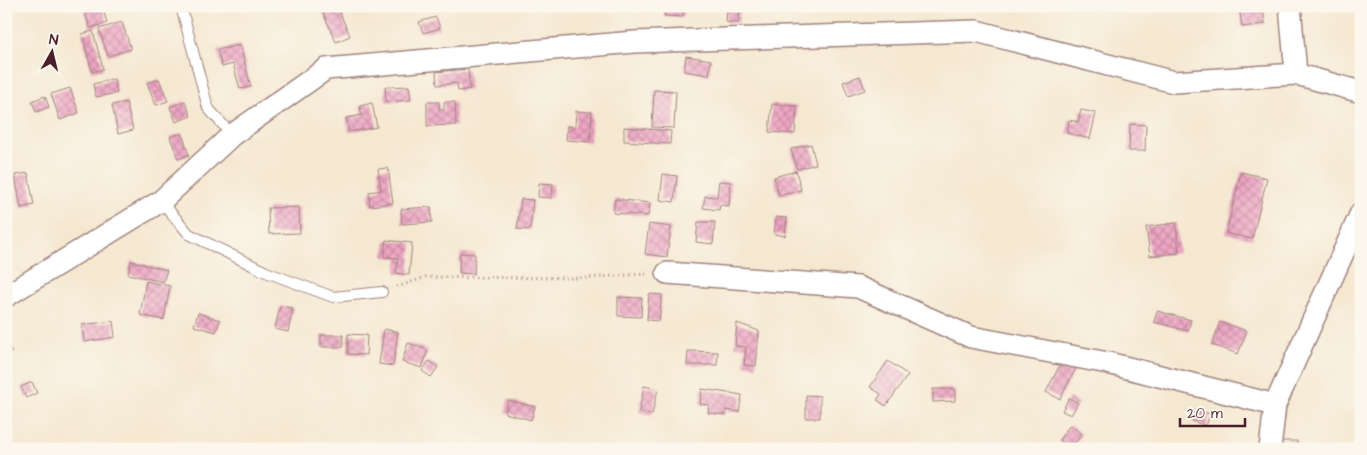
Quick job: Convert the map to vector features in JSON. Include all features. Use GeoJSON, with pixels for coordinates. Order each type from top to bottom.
{"type":"FeatureCollection","features":[{"type":"Feature","properties":{"kind":"street"},"geometry":{"type":"LineString","coordinates":[[1290,6],[1296,74]]}},
{"type":"Feature","properties":{"kind":"street"},"geometry":{"type":"LineString","coordinates":[[6,296],[161,201],[232,134],[326,69],[634,42],[976,31],[1174,82],[1296,74],[1361,92]]}},
{"type":"Feature","properties":{"kind":"street"},"geometry":{"type":"LineString","coordinates":[[1270,449],[1275,405],[1361,213]]}},
{"type":"Feature","properties":{"kind":"street"},"geometry":{"type":"LineString","coordinates":[[667,273],[858,287],[971,337],[1108,363],[1275,405]]}},
{"type":"Feature","properties":{"kind":"lane"},"geometry":{"type":"LineString","coordinates":[[180,6],[208,108],[232,134]]}},
{"type":"Feature","properties":{"kind":"lane"},"geometry":{"type":"LineString","coordinates":[[161,201],[189,234],[266,272],[333,297],[382,292]]}},
{"type":"Feature","properties":{"kind":"path"},"geometry":{"type":"LineString","coordinates":[[382,292],[426,277],[585,278],[667,273]]}},
{"type":"Feature","properties":{"kind":"building"},"geometry":{"type":"Polygon","coordinates":[[[83,6],[102,6],[107,23],[90,28],[83,6]]]}},
{"type":"Feature","properties":{"kind":"building"},"geometry":{"type":"Polygon","coordinates":[[[320,6],[337,6],[350,36],[336,42],[320,6]]]}},
{"type":"Feature","properties":{"kind":"building"},"geometry":{"type":"Polygon","coordinates":[[[665,6],[684,6],[683,17],[664,16],[665,6]]]}},
{"type":"Feature","properties":{"kind":"building"},"geometry":{"type":"Polygon","coordinates":[[[782,6],[806,6],[806,7],[782,11],[782,6]]]}},
{"type":"Feature","properties":{"kind":"building"},"geometry":{"type":"Polygon","coordinates":[[[1263,6],[1265,24],[1242,27],[1239,7],[1263,6]]]}},
{"type":"Feature","properties":{"kind":"building"},"geometry":{"type":"Polygon","coordinates":[[[727,10],[740,12],[738,23],[726,22],[727,10]]]}},
{"type":"Feature","properties":{"kind":"building"},"geometry":{"type":"Polygon","coordinates":[[[436,17],[440,28],[423,33],[419,22],[436,17]]]}},
{"type":"Feature","properties":{"kind":"building"},"geometry":{"type":"Polygon","coordinates":[[[122,22],[131,49],[108,56],[99,29],[122,22]]]}},
{"type":"Feature","properties":{"kind":"building"},"geometry":{"type":"Polygon","coordinates":[[[93,31],[103,69],[92,72],[82,34],[93,31]]]}},
{"type":"Feature","properties":{"kind":"building"},"geometry":{"type":"Polygon","coordinates":[[[240,45],[251,87],[240,89],[233,64],[222,67],[217,50],[240,45]]]}},
{"type":"Feature","properties":{"kind":"building"},"geometry":{"type":"Polygon","coordinates":[[[686,56],[711,60],[709,75],[684,71],[686,56]]]}},
{"type":"Feature","properties":{"kind":"building"},"geometry":{"type":"Polygon","coordinates":[[[468,69],[470,89],[458,91],[457,83],[437,85],[436,72],[468,69]]]}},
{"type":"Feature","properties":{"kind":"building"},"geometry":{"type":"Polygon","coordinates":[[[860,76],[865,90],[848,96],[843,82],[860,76]]]}},
{"type":"Feature","properties":{"kind":"building"},"geometry":{"type":"Polygon","coordinates":[[[114,79],[117,93],[96,97],[93,84],[114,79]]]}},
{"type":"Feature","properties":{"kind":"building"},"geometry":{"type":"Polygon","coordinates":[[[159,79],[168,101],[156,105],[147,83],[159,79]]]}},
{"type":"Feature","properties":{"kind":"building"},"geometry":{"type":"Polygon","coordinates":[[[409,86],[411,100],[386,102],[385,87],[409,86]]]}},
{"type":"Feature","properties":{"kind":"building"},"geometry":{"type":"Polygon","coordinates":[[[70,88],[79,113],[60,120],[51,94],[70,88]]]}},
{"type":"Feature","properties":{"kind":"building"},"geometry":{"type":"Polygon","coordinates":[[[654,90],[676,91],[674,128],[652,127],[654,90]]]}},
{"type":"Feature","properties":{"kind":"building"},"geometry":{"type":"Polygon","coordinates":[[[45,96],[49,107],[36,112],[32,101],[45,96]]]}},
{"type":"Feature","properties":{"kind":"building"},"geometry":{"type":"Polygon","coordinates":[[[185,101],[191,116],[176,122],[170,107],[185,101]]]}},
{"type":"Feature","properties":{"kind":"building"},"geometry":{"type":"Polygon","coordinates":[[[126,102],[133,130],[118,134],[112,105],[126,102]]]}},
{"type":"Feature","properties":{"kind":"building"},"geometry":{"type":"Polygon","coordinates":[[[427,102],[439,102],[439,110],[444,110],[444,102],[455,102],[456,125],[427,126],[427,102]]]}},
{"type":"Feature","properties":{"kind":"building"},"geometry":{"type":"Polygon","coordinates":[[[372,103],[377,127],[349,132],[346,118],[362,115],[360,106],[372,103]]]}},
{"type":"Feature","properties":{"kind":"building"},"geometry":{"type":"Polygon","coordinates":[[[772,104],[797,106],[795,134],[769,132],[772,104]]]}},
{"type":"Feature","properties":{"kind":"building"},"geometry":{"type":"Polygon","coordinates":[[[1081,110],[1096,113],[1090,139],[1067,133],[1069,120],[1078,122],[1081,110]]]}},
{"type":"Feature","properties":{"kind":"building"},"geometry":{"type":"Polygon","coordinates":[[[576,111],[592,112],[590,142],[566,140],[567,126],[575,127],[576,111]]]}},
{"type":"Feature","properties":{"kind":"building"},"geometry":{"type":"Polygon","coordinates":[[[1130,124],[1146,125],[1145,151],[1129,151],[1130,124]]]}},
{"type":"Feature","properties":{"kind":"building"},"geometry":{"type":"Polygon","coordinates":[[[624,127],[671,131],[670,144],[624,141],[624,127]]]}},
{"type":"Feature","properties":{"kind":"building"},"geometry":{"type":"Polygon","coordinates":[[[182,133],[189,155],[178,159],[170,137],[182,133]]]}},
{"type":"Feature","properties":{"kind":"building"},"geometry":{"type":"Polygon","coordinates":[[[811,144],[816,164],[797,169],[791,149],[811,144]]]}},
{"type":"Feature","properties":{"kind":"building"},"geometry":{"type":"Polygon","coordinates":[[[388,168],[393,203],[370,206],[369,192],[381,190],[378,169],[388,168]]]}},
{"type":"Feature","properties":{"kind":"building"},"geometry":{"type":"Polygon","coordinates":[[[796,171],[801,190],[779,196],[774,177],[796,171]]]}},
{"type":"Feature","properties":{"kind":"building"},"geometry":{"type":"Polygon","coordinates":[[[1241,172],[1267,178],[1252,239],[1226,233],[1241,172]]]}},
{"type":"Feature","properties":{"kind":"building"},"geometry":{"type":"Polygon","coordinates":[[[28,173],[34,205],[21,208],[15,175],[28,173]]]}},
{"type":"Feature","properties":{"kind":"building"},"geometry":{"type":"Polygon","coordinates":[[[663,174],[677,176],[674,202],[660,200],[663,174]]]}},
{"type":"Feature","properties":{"kind":"building"},"geometry":{"type":"Polygon","coordinates":[[[719,181],[731,182],[729,206],[720,205],[719,210],[703,208],[705,196],[717,197],[719,181]]]}},
{"type":"Feature","properties":{"kind":"building"},"geometry":{"type":"Polygon","coordinates":[[[539,183],[553,184],[552,198],[538,197],[539,183]]]}},
{"type":"Feature","properties":{"kind":"building"},"geometry":{"type":"Polygon","coordinates":[[[521,199],[533,200],[530,230],[517,229],[521,199]]]}},
{"type":"Feature","properties":{"kind":"building"},"geometry":{"type":"Polygon","coordinates":[[[615,199],[650,203],[648,216],[613,213],[615,199]]]}},
{"type":"Feature","properties":{"kind":"building"},"geometry":{"type":"Polygon","coordinates":[[[299,207],[300,233],[269,234],[268,208],[299,207]]]}},
{"type":"Feature","properties":{"kind":"building"},"geometry":{"type":"Polygon","coordinates":[[[431,207],[432,222],[402,224],[401,209],[431,207]]]}},
{"type":"Feature","properties":{"kind":"building"},"geometry":{"type":"Polygon","coordinates":[[[776,217],[787,218],[785,236],[774,234],[776,217]]]}},
{"type":"Feature","properties":{"kind":"building"},"geometry":{"type":"Polygon","coordinates":[[[698,222],[715,222],[713,244],[696,242],[698,222]]]}},
{"type":"Feature","properties":{"kind":"building"},"geometry":{"type":"Polygon","coordinates":[[[1176,223],[1179,253],[1150,256],[1146,227],[1176,223]]]}},
{"type":"Feature","properties":{"kind":"building"},"geometry":{"type":"Polygon","coordinates":[[[649,224],[671,227],[667,257],[645,254],[649,224]]]}},
{"type":"Feature","properties":{"kind":"building"},"geometry":{"type":"Polygon","coordinates":[[[386,240],[412,243],[409,275],[396,273],[398,258],[384,257],[386,240]]]}},
{"type":"Feature","properties":{"kind":"building"},"geometry":{"type":"Polygon","coordinates":[[[460,253],[475,254],[474,274],[459,273],[460,253]]]}},
{"type":"Feature","properties":{"kind":"building"},"geometry":{"type":"Polygon","coordinates":[[[131,261],[167,270],[163,282],[128,274],[131,261]]]}},
{"type":"Feature","properties":{"kind":"building"},"geometry":{"type":"Polygon","coordinates":[[[146,281],[170,286],[164,320],[140,315],[146,281]]]}},
{"type":"Feature","properties":{"kind":"building"},"geometry":{"type":"Polygon","coordinates":[[[649,294],[662,295],[659,321],[647,320],[649,294]]]}},
{"type":"Feature","properties":{"kind":"building"},"geometry":{"type":"Polygon","coordinates":[[[618,297],[642,298],[641,317],[618,316],[618,297]]]}},
{"type":"Feature","properties":{"kind":"building"},"geometry":{"type":"Polygon","coordinates":[[[280,306],[293,308],[288,332],[275,329],[280,306]]]}},
{"type":"Feature","properties":{"kind":"building"},"geometry":{"type":"Polygon","coordinates":[[[1157,311],[1191,320],[1188,331],[1154,322],[1157,311]]]}},
{"type":"Feature","properties":{"kind":"building"},"geometry":{"type":"Polygon","coordinates":[[[198,313],[220,320],[216,332],[194,326],[198,313]]]}},
{"type":"Feature","properties":{"kind":"building"},"geometry":{"type":"Polygon","coordinates":[[[113,321],[115,337],[84,342],[82,325],[113,321]]]}},
{"type":"Feature","properties":{"kind":"building"},"geometry":{"type":"Polygon","coordinates":[[[1220,322],[1247,331],[1238,354],[1212,345],[1220,322]]]}},
{"type":"Feature","properties":{"kind":"building"},"geometry":{"type":"Polygon","coordinates":[[[737,323],[759,331],[756,366],[744,365],[746,347],[735,346],[737,323]]]}},
{"type":"Feature","properties":{"kind":"building"},"geometry":{"type":"Polygon","coordinates":[[[384,329],[398,332],[393,366],[379,364],[384,329]]]}},
{"type":"Feature","properties":{"kind":"building"},"geometry":{"type":"Polygon","coordinates":[[[348,334],[367,335],[366,355],[348,354],[348,334]]]}},
{"type":"Feature","properties":{"kind":"building"},"geometry":{"type":"Polygon","coordinates":[[[321,335],[343,335],[343,347],[321,347],[321,335]]]}},
{"type":"Feature","properties":{"kind":"building"},"geometry":{"type":"Polygon","coordinates":[[[6,342],[12,352],[6,356],[6,342]]]}},
{"type":"Feature","properties":{"kind":"building"},"geometry":{"type":"Polygon","coordinates":[[[408,343],[428,350],[422,368],[402,362],[408,343]]]}},
{"type":"Feature","properties":{"kind":"building"},"geometry":{"type":"Polygon","coordinates":[[[688,351],[718,352],[717,365],[687,365],[688,351]]]}},
{"type":"Feature","properties":{"kind":"building"},"geometry":{"type":"Polygon","coordinates":[[[429,361],[438,367],[431,377],[422,371],[429,361]]]}},
{"type":"Feature","properties":{"kind":"building"},"geometry":{"type":"Polygon","coordinates":[[[888,361],[908,375],[886,406],[877,400],[881,394],[870,387],[888,361]]]}},
{"type":"Feature","properties":{"kind":"building"},"geometry":{"type":"Polygon","coordinates":[[[1062,361],[1076,368],[1060,399],[1046,392],[1062,361]]]}},
{"type":"Feature","properties":{"kind":"building"},"geometry":{"type":"Polygon","coordinates":[[[32,382],[37,393],[26,398],[21,387],[32,382]]]}},
{"type":"Feature","properties":{"kind":"building"},"geometry":{"type":"Polygon","coordinates":[[[644,386],[658,389],[652,415],[639,412],[644,386]]]}},
{"type":"Feature","properties":{"kind":"building"},"geometry":{"type":"Polygon","coordinates":[[[702,389],[742,395],[739,412],[726,410],[726,415],[708,413],[709,405],[700,404],[702,389]]]}},
{"type":"Feature","properties":{"kind":"building"},"geometry":{"type":"Polygon","coordinates":[[[933,389],[955,389],[955,401],[933,402],[933,389]]]}},
{"type":"Feature","properties":{"kind":"building"},"geometry":{"type":"Polygon","coordinates":[[[806,395],[820,396],[820,418],[806,418],[806,395]]]}},
{"type":"Feature","properties":{"kind":"building"},"geometry":{"type":"Polygon","coordinates":[[[1069,398],[1078,403],[1071,415],[1062,411],[1069,398]]]}},
{"type":"Feature","properties":{"kind":"building"},"geometry":{"type":"Polygon","coordinates":[[[508,400],[535,407],[531,420],[505,413],[508,400]]]}},
{"type":"Feature","properties":{"kind":"building"},"geometry":{"type":"Polygon","coordinates":[[[1196,410],[1210,414],[1206,426],[1192,421],[1196,410]]]}},
{"type":"Feature","properties":{"kind":"building"},"geometry":{"type":"Polygon","coordinates":[[[6,412],[12,420],[6,424],[6,412]]]}},
{"type":"Feature","properties":{"kind":"building"},"geometry":{"type":"Polygon","coordinates":[[[1070,425],[1082,434],[1071,448],[1059,440],[1070,425]]]}},
{"type":"Feature","properties":{"kind":"building"},"geometry":{"type":"Polygon","coordinates":[[[1276,441],[1297,441],[1297,449],[1276,449],[1276,441]]]}}]}
